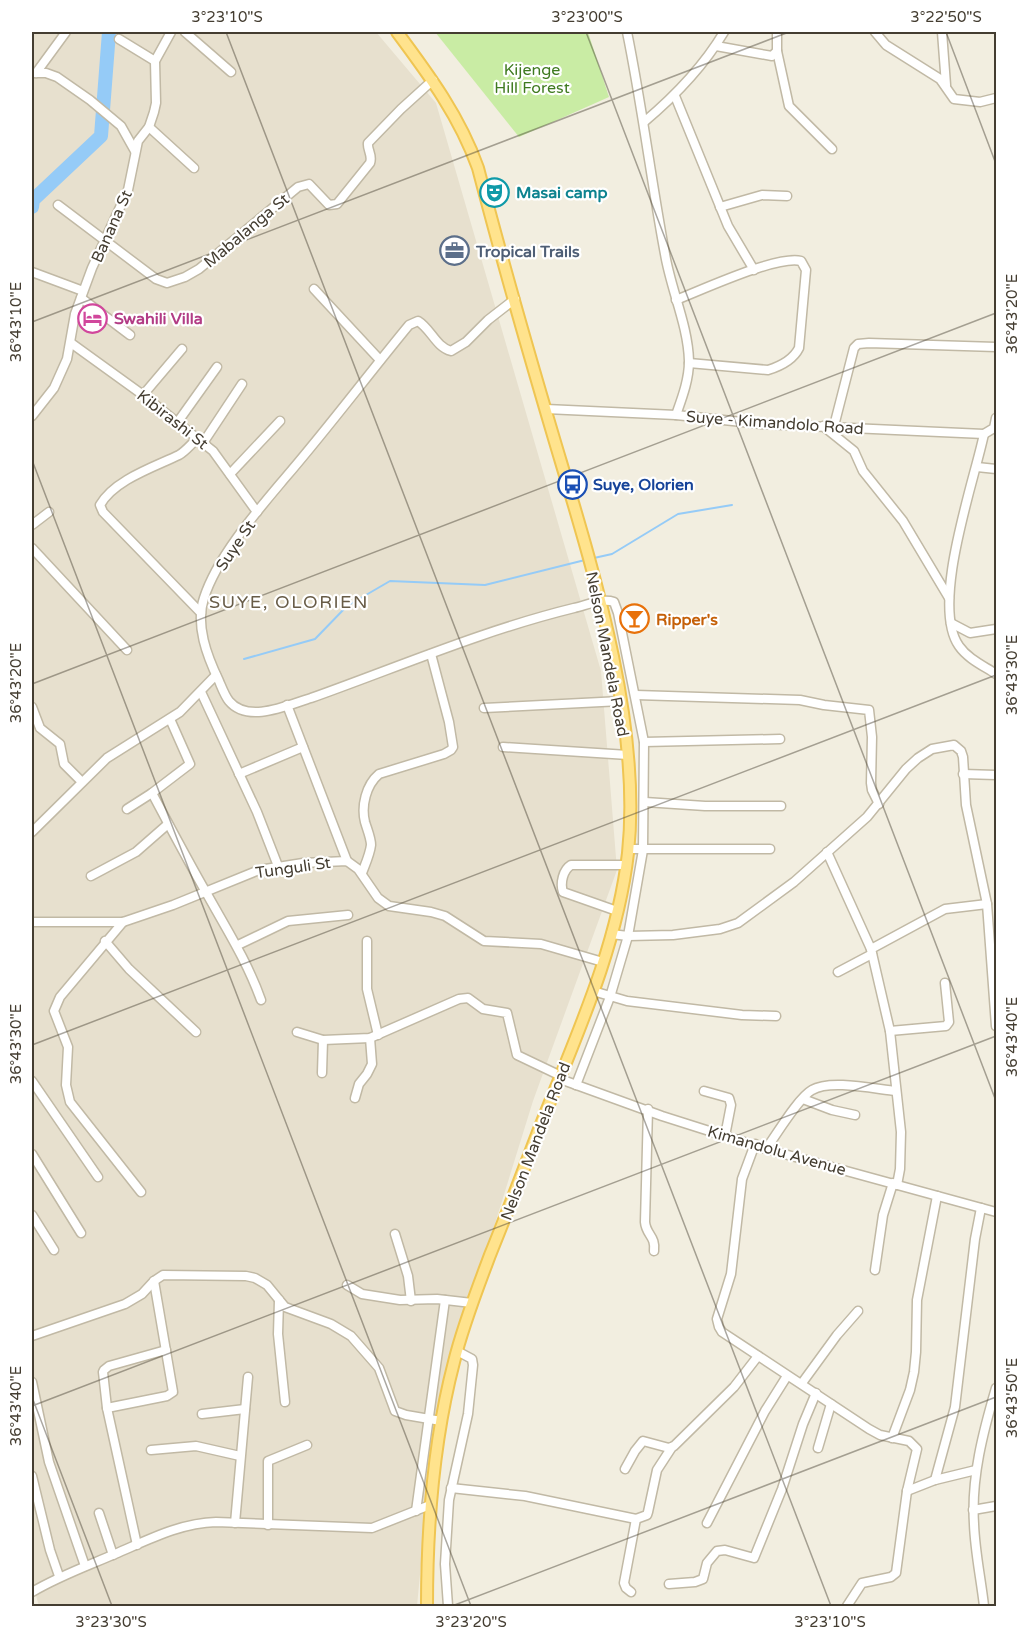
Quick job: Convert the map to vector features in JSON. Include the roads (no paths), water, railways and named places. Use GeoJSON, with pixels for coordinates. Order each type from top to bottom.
{"type":"FeatureCollection","features":[{"type":"Feature","properties":{"kind":"main road","name":"Nelson Mandela Road"},"geometry":{"type":"LineString","coordinates":[[398,32],[433,80],[459,122],[474,156],[586,546],[621,701],[628,755],[626,866],[603,962],[561,1078],[472,1303],[457,1351],[441,1421],[430,1505],[427,1606]]}},
{"type":"Feature","properties":{"kind":"street"},"geometry":{"type":"LineString","coordinates":[[66,32],[34,73],[57,77],[103,110],[121,126],[135,151]]}},
{"type":"Feature","properties":{"kind":"street","name":"Banana St"},"geometry":{"type":"LineString","coordinates":[[32,416],[59,379],[67,359],[75,314],[82,294],[128,190],[138,141],[149,127],[156,103],[155,62],[171,32]]}},
{"type":"Feature","properties":{"kind":"street"},"geometry":{"type":"LineString","coordinates":[[185,32],[231,72]]}},
{"type":"Feature","properties":{"kind":"street"},"geometry":{"type":"LineString","coordinates":[[627,32],[665,257],[687,341],[689,363],[683,395],[676,415]]}},
{"type":"Feature","properties":{"kind":"street"},"geometry":{"type":"LineString","coordinates":[[644,122],[675,96],[716,46],[724,32]]}},
{"type":"Feature","properties":{"kind":"street"},"geometry":{"type":"LineString","coordinates":[[777,32],[777,51],[789,106],[832,149]]}},
{"type":"Feature","properties":{"kind":"street"},"geometry":{"type":"LineString","coordinates":[[875,32],[886,45],[934,74],[946,87],[951,97],[959,101],[980,102],[996,98]]}},
{"type":"Feature","properties":{"kind":"street"},"geometry":{"type":"LineString","coordinates":[[942,32],[946,87]]}},
{"type":"Feature","properties":{"kind":"street"},"geometry":{"type":"LineString","coordinates":[[119,39],[155,62]]}},
{"type":"Feature","properties":{"kind":"street"},"geometry":{"type":"LineString","coordinates":[[716,46],[767,56],[772,56],[777,51]]}},
{"type":"Feature","properties":{"kind":"street","name":"Mabalanga St"},"geometry":{"type":"LineString","coordinates":[[105,240],[156,279],[166,283],[185,277],[199,269],[298,187],[309,184],[329,205],[337,204],[370,163],[372,158],[368,143],[433,80]]}},
{"type":"Feature","properties":{"kind":"street"},"geometry":{"type":"LineString","coordinates":[[675,96],[720,207],[736,242],[754,270]]}},
{"type":"Feature","properties":{"kind":"street"},"geometry":{"type":"LineString","coordinates":[[149,127],[194,168]]}},
{"type":"Feature","properties":{"kind":"street"},"geometry":{"type":"LineString","coordinates":[[720,207],[762,195],[787,196]]}},
{"type":"Feature","properties":{"kind":"street"},"geometry":{"type":"LineString","coordinates":[[58,205],[105,240]]}},
{"type":"Feature","properties":{"kind":"street"},"geometry":{"type":"LineString","coordinates":[[676,300],[768,265],[796,260],[803,264],[807,276],[800,348],[780,366],[768,370],[689,363]]}},
{"type":"Feature","properties":{"kind":"street"},"geometry":{"type":"LineString","coordinates":[[32,272],[82,294],[130,334]]}},
{"type":"Feature","properties":{"kind":"street"},"geometry":{"type":"LineString","coordinates":[[314,289],[380,360]]}},
{"type":"Feature","properties":{"kind":"street","name":"Suye St"},"geometry":{"type":"LineString","coordinates":[[514,299],[456,349],[447,350],[440,345],[424,324],[415,322],[409,325],[257,512],[222,561],[204,598],[201,613],[202,633],[207,655],[230,702],[243,711],[253,712],[287,705],[509,626],[599,601]]}},
{"type":"Feature","properties":{"kind":"street"},"geometry":{"type":"LineString","coordinates":[[834,426],[854,348],[858,344],[869,342],[996,346]]}},
{"type":"Feature","properties":{"kind":"street","name":"Kibirashi St"},"geometry":{"type":"LineString","coordinates":[[71,343],[143,396],[219,457],[238,488],[257,512]]}},
{"type":"Feature","properties":{"kind":"street"},"geometry":{"type":"LineString","coordinates":[[143,396],[182,349]]}},
{"type":"Feature","properties":{"kind":"street"},"geometry":{"type":"LineString","coordinates":[[177,423],[217,367]]}},
{"type":"Feature","properties":{"kind":"street"},"geometry":{"type":"LineString","coordinates":[[201,613],[103,512],[100,505],[107,495],[146,469],[179,454],[200,441],[242,384]]}},
{"type":"Feature","properties":{"kind":"street","name":"Suye - Kimandolo Road"},"geometry":{"type":"LineString","coordinates":[[546,409],[676,415],[760,424],[984,434]]}},
{"type":"Feature","properties":{"kind":"street"},"geometry":{"type":"LineString","coordinates":[[996,418],[995,428],[984,434],[957,542],[949,598],[951,623],[960,647],[971,658],[996,674]]}},
{"type":"Feature","properties":{"kind":"street"},"geometry":{"type":"LineString","coordinates":[[230,474],[280,421]]}},
{"type":"Feature","properties":{"kind":"street"},"geometry":{"type":"LineString","coordinates":[[823,426],[854,451],[863,471],[903,521],[949,598]]}},
{"type":"Feature","properties":{"kind":"street"},"geometry":{"type":"LineString","coordinates":[[977,467],[996,469]]}},
{"type":"Feature","properties":{"kind":"street"},"geometry":{"type":"LineString","coordinates":[[32,525],[49,512]]}},
{"type":"Feature","properties":{"kind":"street"},"geometry":{"type":"LineString","coordinates":[[32,548],[127,650]]}},
{"type":"Feature","properties":{"kind":"street"},"geometry":{"type":"LineString","coordinates":[[576,1085],[610,997],[628,936],[643,850],[644,742],[636,695],[616,606],[612,601],[599,601]]}},
{"type":"Feature","properties":{"kind":"street"},"geometry":{"type":"LineString","coordinates":[[951,623],[970,633],[996,629]]}},
{"type":"Feature","properties":{"kind":"street"},"geometry":{"type":"LineString","coordinates":[[362,873],[371,846],[364,820],[364,803],[367,790],[375,777],[444,754],[453,747],[449,722],[431,654]]}},
{"type":"Feature","properties":{"kind":"street"},"geometry":{"type":"LineString","coordinates":[[32,832],[107,758],[180,712],[216,675]]}},
{"type":"Feature","properties":{"kind":"street"},"geometry":{"type":"LineString","coordinates":[[201,692],[270,841],[278,866]]}},
{"type":"Feature","properties":{"kind":"street"},"geometry":{"type":"LineString","coordinates":[[636,695],[800,700],[869,710],[872,737],[871,783],[879,804]]}},
{"type":"Feature","properties":{"kind":"street"},"geometry":{"type":"LineString","coordinates":[[484,708],[621,701]]}},
{"type":"Feature","properties":{"kind":"street"},"geometry":{"type":"LineString","coordinates":[[287,705],[347,861]]}},
{"type":"Feature","properties":{"kind":"street"},"geometry":{"type":"LineString","coordinates":[[32,707],[40,728],[60,744],[64,764],[82,782]]}},
{"type":"Feature","properties":{"kind":"street"},"geometry":{"type":"LineString","coordinates":[[127,809],[190,764],[170,719]]}},
{"type":"Feature","properties":{"kind":"street"},"geometry":{"type":"LineString","coordinates":[[644,742],[780,739]]}},
{"type":"Feature","properties":{"kind":"street"},"geometry":{"type":"LineString","coordinates":[[611,934],[673,935],[731,927],[794,882],[867,817],[906,769],[918,758],[932,749],[950,745],[958,747],[963,757],[966,806],[987,904],[996,1026]]}},
{"type":"Feature","properties":{"kind":"street"},"geometry":{"type":"LineString","coordinates":[[239,774],[303,747]]}},
{"type":"Feature","properties":{"kind":"street"},"geometry":{"type":"LineString","coordinates":[[503,747],[628,755]]}},
{"type":"Feature","properties":{"kind":"street"},"geometry":{"type":"LineString","coordinates":[[963,774],[996,775]]}},
{"type":"Feature","properties":{"kind":"street"},"geometry":{"type":"LineString","coordinates":[[152,793],[205,892],[238,945],[261,1000]]}},
{"type":"Feature","properties":{"kind":"street"},"geometry":{"type":"LineString","coordinates":[[645,802],[705,806],[781,806]]}},
{"type":"Feature","properties":{"kind":"street"},"geometry":{"type":"LineString","coordinates":[[92,876],[136,852],[168,824]]}},
{"type":"Feature","properties":{"kind":"street"},"geometry":{"type":"LineString","coordinates":[[628,849],[770,849]]}},
{"type":"Feature","properties":{"kind":"street"},"geometry":{"type":"LineString","coordinates":[[827,852],[871,951],[890,1031],[901,1132],[900,1169],[882,1221],[875,1270]]}},
{"type":"Feature","properties":{"kind":"street","name":"Tunguli St"},"geometry":{"type":"LineString","coordinates":[[32,922],[123,922],[259,870],[333,860],[353,864],[362,873],[378,898],[389,906],[445,916],[484,941],[540,944],[603,962]]}},
{"type":"Feature","properties":{"kind":"street"},"geometry":{"type":"LineString","coordinates":[[617,910],[563,892],[564,871],[571,865],[626,866]]}},
{"type":"Feature","properties":{"kind":"street"},"geometry":{"type":"LineString","coordinates":[[838,972],[945,909],[987,904]]}},
{"type":"Feature","properties":{"kind":"street"},"geometry":{"type":"LineString","coordinates":[[238,945],[284,922],[348,915]]}},
{"type":"Feature","properties":{"kind":"street"},"geometry":{"type":"LineString","coordinates":[[123,922],[60,997],[54,1011],[68,1047],[66,1085],[70,1102],[141,1192]]}},
{"type":"Feature","properties":{"kind":"street"},"geometry":{"type":"LineString","coordinates":[[105,941],[129,969],[196,1032]]}},
{"type":"Feature","properties":{"kind":"street"},"geometry":{"type":"LineString","coordinates":[[355,1098],[359,1084],[368,1074],[372,1064],[374,1036],[367,989],[367,941]]}},
{"type":"Feature","properties":{"kind":"street"},"geometry":{"type":"LineString","coordinates":[[890,1031],[946,1026],[949,1022],[945,982]]}},
{"type":"Feature","properties":{"kind":"street"},"geometry":{"type":"LineString","coordinates":[[593,991],[627,1001],[717,1012],[776,1016]]}},
{"type":"Feature","properties":{"kind":"street","name":"Kimandolu Avenue"},"geometry":{"type":"LineString","coordinates":[[374,1036],[459,999],[468,998],[483,1009],[507,1013],[517,1055],[576,1085],[766,1149],[996,1212]]}},
{"type":"Feature","properties":{"kind":"street"},"geometry":{"type":"LineString","coordinates":[[297,1032],[322,1040],[374,1036]]}},
{"type":"Feature","properties":{"kind":"street"},"geometry":{"type":"LineString","coordinates":[[322,1040],[322,1073]]}},
{"type":"Feature","properties":{"kind":"street"},"geometry":{"type":"LineString","coordinates":[[32,1081],[98,1177]]}},
{"type":"Feature","properties":{"kind":"street"},"geometry":{"type":"LineString","coordinates":[[766,1149],[803,1099],[815,1088],[827,1085],[896,1091]]}},
{"type":"Feature","properties":{"kind":"street"},"geometry":{"type":"LineString","coordinates":[[704,1091],[729,1098],[731,1105],[725,1136]]}},
{"type":"Feature","properties":{"kind":"street"},"geometry":{"type":"LineString","coordinates":[[803,1099],[832,1110],[855,1115]]}},
{"type":"Feature","properties":{"kind":"street"},"geometry":{"type":"LineString","coordinates":[[648,1109],[645,1226],[654,1239],[654,1251]]}},
{"type":"Feature","properties":{"kind":"street"},"geometry":{"type":"LineString","coordinates":[[755,1144],[742,1179],[731,1274],[717,1323],[722,1332],[869,1429],[880,1435],[909,1442],[917,1449],[907,1491],[896,1573],[891,1577],[862,1583],[847,1606]]}},
{"type":"Feature","properties":{"kind":"street"},"geometry":{"type":"LineString","coordinates":[[32,1154],[81,1233]]}},
{"type":"Feature","properties":{"kind":"street"},"geometry":{"type":"LineString","coordinates":[[892,1438],[912,1384],[916,1352],[917,1300],[937,1196]]}},
{"type":"Feature","properties":{"kind":"street"},"geometry":{"type":"LineString","coordinates":[[935,1480],[955,1407],[975,1239],[981,1208]]}},
{"type":"Feature","properties":{"kind":"street"},"geometry":{"type":"LineString","coordinates":[[32,1215],[54,1250]]}},
{"type":"Feature","properties":{"kind":"street"},"geometry":{"type":"LineString","coordinates":[[395,1234],[408,1276],[411,1301]]}},
{"type":"Feature","properties":{"kind":"street"},"geometry":{"type":"LineString","coordinates":[[32,1336],[125,1304],[141,1294],[154,1281],[168,1274],[246,1276],[267,1285],[285,1307],[331,1324],[351,1336],[378,1368],[395,1411],[399,1414],[441,1421]]}},
{"type":"Feature","properties":{"kind":"street"},"geometry":{"type":"LineString","coordinates":[[107,1408],[172,1394],[174,1389],[154,1281]]}},
{"type":"Feature","properties":{"kind":"street"},"geometry":{"type":"LineString","coordinates":[[347,1285],[362,1293],[411,1301],[445,1300],[472,1303]]}},
{"type":"Feature","properties":{"kind":"street"},"geometry":{"type":"LineString","coordinates":[[279,1300],[278,1334],[285,1402]]}},
{"type":"Feature","properties":{"kind":"street"},"geometry":{"type":"LineString","coordinates":[[416,1511],[445,1300]]}},
{"type":"Feature","properties":{"kind":"street"},"geometry":{"type":"LineString","coordinates":[[802,1383],[837,1335],[858,1311]]}},
{"type":"Feature","properties":{"kind":"street"},"geometry":{"type":"LineString","coordinates":[[137,1545],[107,1408],[104,1370],[166,1350]]}},
{"type":"Feature","properties":{"kind":"street"},"geometry":{"type":"LineString","coordinates":[[448,1606],[446,1553],[451,1488],[468,1414],[473,1365],[472,1359],[457,1351]]}},
{"type":"Feature","properties":{"kind":"street"},"geometry":{"type":"LineString","coordinates":[[451,1488],[525,1496],[636,1519],[647,1515],[657,1470],[672,1447],[714,1407],[758,1356]]}},
{"type":"Feature","properties":{"kind":"street"},"geometry":{"type":"LineString","coordinates":[[707,1522],[765,1412],[788,1376]]}},
{"type":"Feature","properties":{"kind":"street"},"geometry":{"type":"LineString","coordinates":[[235,1523],[248,1377]]}},
{"type":"Feature","properties":{"kind":"street"},"geometry":{"type":"LineString","coordinates":[[32,1382],[49,1462],[84,1566]]}},
{"type":"Feature","properties":{"kind":"street"},"geometry":{"type":"LineString","coordinates":[[984,1606],[974,1510],[976,1470],[996,1388]]}},
{"type":"Feature","properties":{"kind":"street"},"geometry":{"type":"LineString","coordinates":[[669,1584],[695,1582],[703,1579],[707,1563],[717,1551],[725,1550],[754,1558],[786,1479],[803,1424],[816,1393]]}},
{"type":"Feature","properties":{"kind":"street"},"geometry":{"type":"LineString","coordinates":[[818,1448],[831,1404]]}},
{"type":"Feature","properties":{"kind":"street"},"geometry":{"type":"LineString","coordinates":[[202,1414],[245,1409]]}},
{"type":"Feature","properties":{"kind":"street"},"geometry":{"type":"LineString","coordinates":[[625,1469],[642,1442],[647,1441],[672,1447]]}},
{"type":"Feature","properties":{"kind":"street"},"geometry":{"type":"LineString","coordinates":[[268,1525],[268,1461],[307,1445]]}},
{"type":"Feature","properties":{"kind":"street"},"geometry":{"type":"LineString","coordinates":[[152,1450],[196,1446],[240,1456]]}},
{"type":"Feature","properties":{"kind":"street"},"geometry":{"type":"LineString","coordinates":[[907,1491],[935,1480],[976,1470]]}},
{"type":"Feature","properties":{"kind":"street"},"geometry":{"type":"LineString","coordinates":[[32,1476],[50,1550],[59,1576]]}},
{"type":"Feature","properties":{"kind":"street"},"geometry":{"type":"LineString","coordinates":[[32,1592],[59,1576],[169,1531],[192,1524],[216,1522],[372,1528],[430,1505]]}},
{"type":"Feature","properties":{"kind":"street"},"geometry":{"type":"LineString","coordinates":[[974,1510],[996,1506]]}},
{"type":"Feature","properties":{"kind":"street"},"geometry":{"type":"LineString","coordinates":[[99,1513],[113,1555]]}},
{"type":"Feature","properties":{"kind":"street"},"geometry":{"type":"LineString","coordinates":[[631,1592],[624,1583],[636,1519]]}},
{"type":"Feature","properties":{"kind":"waterway"},"geometry":{"type":"LineString","coordinates":[[32,207],[33,200],[101,136],[109,32]]}},
{"type":"Feature","properties":{"kind":"waterway"},"geometry":{"type":"LineString","coordinates":[[594,558],[612,554],[678,514],[732,505]]}},
{"type":"Feature","properties":{"kind":"waterway"},"geometry":{"type":"LineString","coordinates":[[244,659],[315,639],[347,606],[390,581],[485,585],[585,560]]}},
{"type":"Feature","properties":{"kind":"place","name":"Masai camp"},"geometry":{"type":"Point","coordinates":[495,192]}},
{"type":"Feature","properties":{"kind":"place","name":"Tropical Trails"},"geometry":{"type":"Point","coordinates":[455,251]}},
{"type":"Feature","properties":{"kind":"place","name":"Swahili Villa"},"geometry":{"type":"Point","coordinates":[93,318]}},
{"type":"Feature","properties":{"kind":"place","name":"Suye, Olorien"},"geometry":{"type":"Point","coordinates":[572,484]}},
{"type":"Feature","properties":{"kind":"place","name":"Ripper's"},"geometry":{"type":"Point","coordinates":[635,619]}},
{"type":"Feature","properties":{"kind":"district","name":"SUYE, OLORIEN"},"geometry":{"type":"Point","coordinates":[289,602]}},
{"type":"Feature","properties":{"kind":"park label","name":"Kijenge Hill Forest"},"geometry":{"type":"Point","coordinates":[532,78]}}]}
